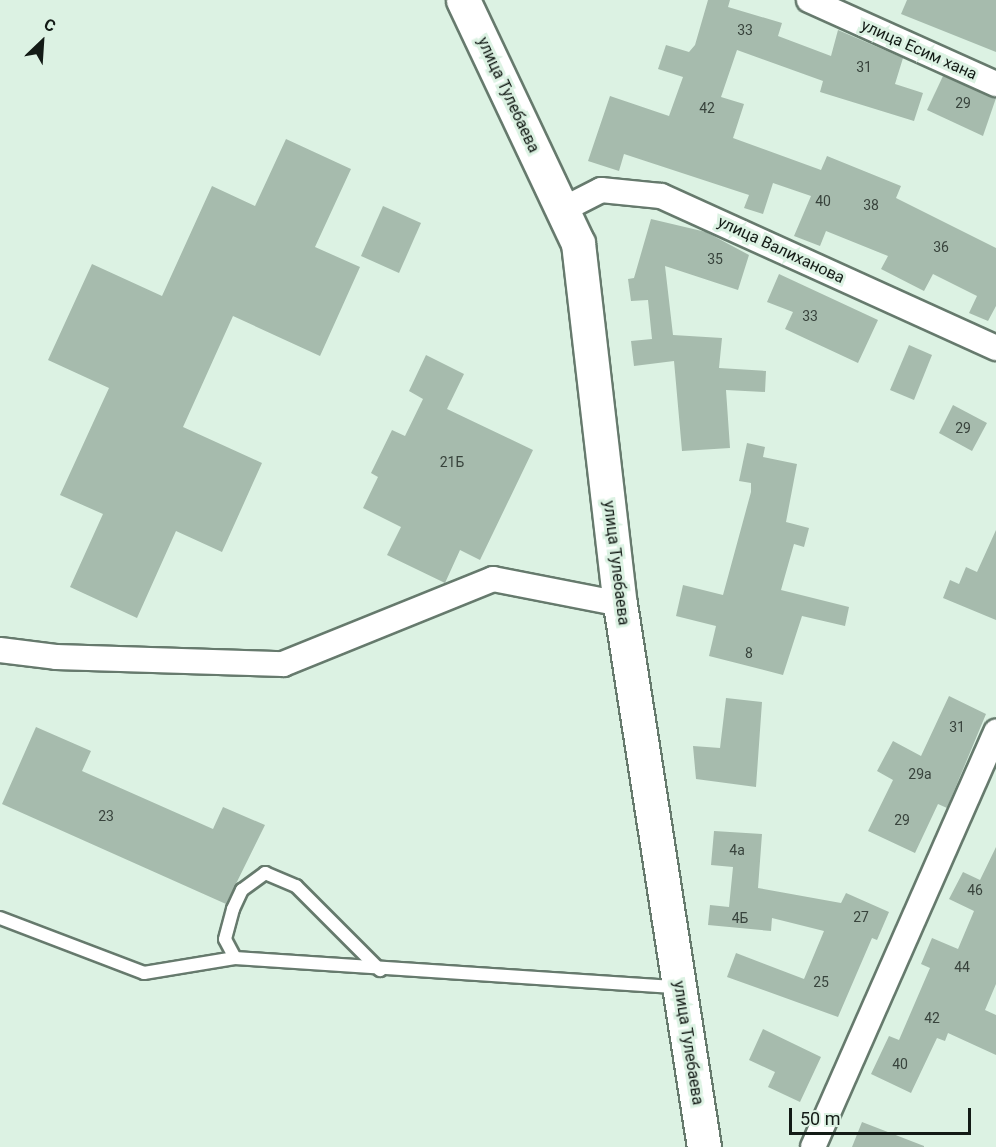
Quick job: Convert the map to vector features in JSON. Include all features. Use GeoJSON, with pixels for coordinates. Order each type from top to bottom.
{"type":"FeatureCollection","features":[{"type":"Feature","properties":{"kind":"street","name":"улица Тулебаева"},"geometry":{"type":"LineString","coordinates":[[463,0],[578,243],[621,604],[704,1147]]}},
{"type":"Feature","properties":{"kind":"street","name":"улица Есим хана"},"geometry":{"type":"LineString","coordinates":[[809,0],[996,84]]}},
{"type":"Feature","properties":{"kind":"street","name":"улица Валиханова"},"geometry":{"type":"LineString","coordinates":[[562,210],[601,190],[661,196],[996,348]]}},
{"type":"Feature","properties":{"kind":"street"},"geometry":{"type":"LineString","coordinates":[[0,650],[283,664],[493,579],[621,604]]}},
{"type":"Feature","properties":{"kind":"street"},"geometry":{"type":"LineString","coordinates":[[813,1147],[996,732]]}},
{"type":"Feature","properties":{"kind":"lane"},"geometry":{"type":"LineString","coordinates":[[235,958],[225,939],[233,909],[242,890],[265,873],[297,886],[380,970]]}},
{"type":"Feature","properties":{"kind":"lane"},"geometry":{"type":"LineString","coordinates":[[0,918],[144,973],[235,958],[380,970],[679,987]]}},
{"type":"Feature","properties":{"kind":"building"},"geometry":{"type":"Polygon","coordinates":[[[708,0],[730,0],[728,7],[782,23],[778,36],[831,56],[838,30],[903,58],[895,84],[923,93],[914,121],[820,92],[823,81],[737,50],[721,97],[744,104],[733,138],[821,170],[827,156],[901,186],[896,198],[996,248],[996,306],[988,321],[969,313],[977,296],[933,274],[924,291],[881,269],[888,256],[826,231],[820,246],[794,236],[811,196],[773,183],[763,214],[744,208],[749,195],[624,154],[619,171],[588,161],[610,96],[669,116],[683,77],[658,69],[666,45],[689,52],[695,45],[708,0]]]}},
{"type":"Feature","properties":{"kind":"building"},"geometry":{"type":"Polygon","coordinates":[[[907,0],[996,0],[996,52],[901,14],[907,0]]]}},
{"type":"Feature","properties":{"kind":"building"},"geometry":{"type":"Polygon","coordinates":[[[943,76],[996,98],[983,136],[927,110],[943,76]]]}},
{"type":"Feature","properties":{"kind":"building"},"geometry":{"type":"Polygon","coordinates":[[[286,139],[351,169],[315,247],[360,267],[320,356],[233,316],[183,427],[262,463],[222,552],[176,531],[137,618],[70,587],[103,514],[60,495],[109,388],[48,360],[92,264],[162,296],[212,186],[255,206],[286,139]]]}},
{"type":"Feature","properties":{"kind":"building"},"geometry":{"type":"Polygon","coordinates":[[[383,206],[421,223],[399,273],[361,256],[383,206]]]}},
{"type":"Feature","properties":{"kind":"building"},"geometry":{"type":"Polygon","coordinates":[[[651,219],[706,232],[749,255],[738,290],[665,266],[673,335],[722,338],[719,368],[766,371],[765,392],[726,390],[730,448],[682,451],[674,361],[634,366],[631,341],[652,339],[648,300],[631,301],[628,279],[634,278],[651,219]]]}},
{"type":"Feature","properties":{"kind":"building"},"geometry":{"type":"Polygon","coordinates":[[[779,274],[878,320],[858,363],[785,329],[793,312],[767,302],[779,274]]]}},
{"type":"Feature","properties":{"kind":"building"},"geometry":{"type":"Polygon","coordinates":[[[909,345],[932,355],[914,400],[890,390],[909,345]]]}},
{"type":"Feature","properties":{"kind":"building"},"geometry":{"type":"Polygon","coordinates":[[[426,355],[464,374],[447,409],[533,450],[480,560],[460,550],[445,583],[387,555],[401,527],[363,508],[378,477],[371,473],[392,430],[405,436],[423,399],[409,391],[426,355]]]}},
{"type":"Feature","properties":{"kind":"building"},"geometry":{"type":"Polygon","coordinates":[[[953,405],[987,423],[972,451],[939,433],[953,405]]]}},
{"type":"Feature","properties":{"kind":"building"},"geometry":{"type":"Polygon","coordinates":[[[747,443],[765,447],[763,457],[797,464],[786,522],[809,528],[804,547],[794,544],[781,590],[849,607],[845,626],[802,616],[783,675],[709,656],[716,626],[676,616],[683,585],[723,595],[751,492],[751,483],[739,481],[747,443]]]}},
{"type":"Feature","properties":{"kind":"building"},"geometry":{"type":"Polygon","coordinates":[[[996,530],[996,620],[943,598],[950,580],[959,584],[966,567],[977,572],[996,530]]]}},
{"type":"Feature","properties":{"kind":"building"},"geometry":{"type":"Polygon","coordinates":[[[949,696],[986,714],[947,808],[938,804],[915,853],[868,831],[893,780],[877,771],[893,741],[921,756],[949,696]]]}},
{"type":"Feature","properties":{"kind":"building"},"geometry":{"type":"Polygon","coordinates":[[[726,698],[762,702],[756,787],[696,779],[693,746],[720,748],[726,698]]]}},
{"type":"Feature","properties":{"kind":"building"},"geometry":{"type":"Polygon","coordinates":[[[36,727],[91,751],[82,771],[213,829],[223,807],[265,825],[226,904],[2,804],[36,727]]]}},
{"type":"Feature","properties":{"kind":"building"},"geometry":{"type":"Polygon","coordinates":[[[714,831],[762,834],[758,888],[841,903],[846,893],[889,912],[877,940],[872,938],[838,1017],[727,977],[736,953],[804,979],[824,931],[772,918],[771,931],[708,925],[710,905],[729,907],[733,867],[711,865],[714,831]]]}},
{"type":"Feature","properties":{"kind":"building"},"geometry":{"type":"Polygon","coordinates":[[[996,847],[996,984],[985,1010],[996,1015],[996,1055],[948,1033],[945,1041],[937,1038],[911,1093],[871,1074],[889,1036],[899,1040],[930,968],[921,964],[932,938],[958,949],[974,911],[949,899],[963,872],[980,880],[996,847]]]}},
{"type":"Feature","properties":{"kind":"building"},"geometry":{"type":"Polygon","coordinates":[[[763,1029],[821,1057],[800,1102],[768,1087],[775,1072],[749,1060],[763,1029]]]}},
{"type":"Feature","properties":{"kind":"building"},"geometry":{"type":"Polygon","coordinates":[[[862,1122],[924,1146],[924,1147],[852,1147],[862,1122]]]}}]}
